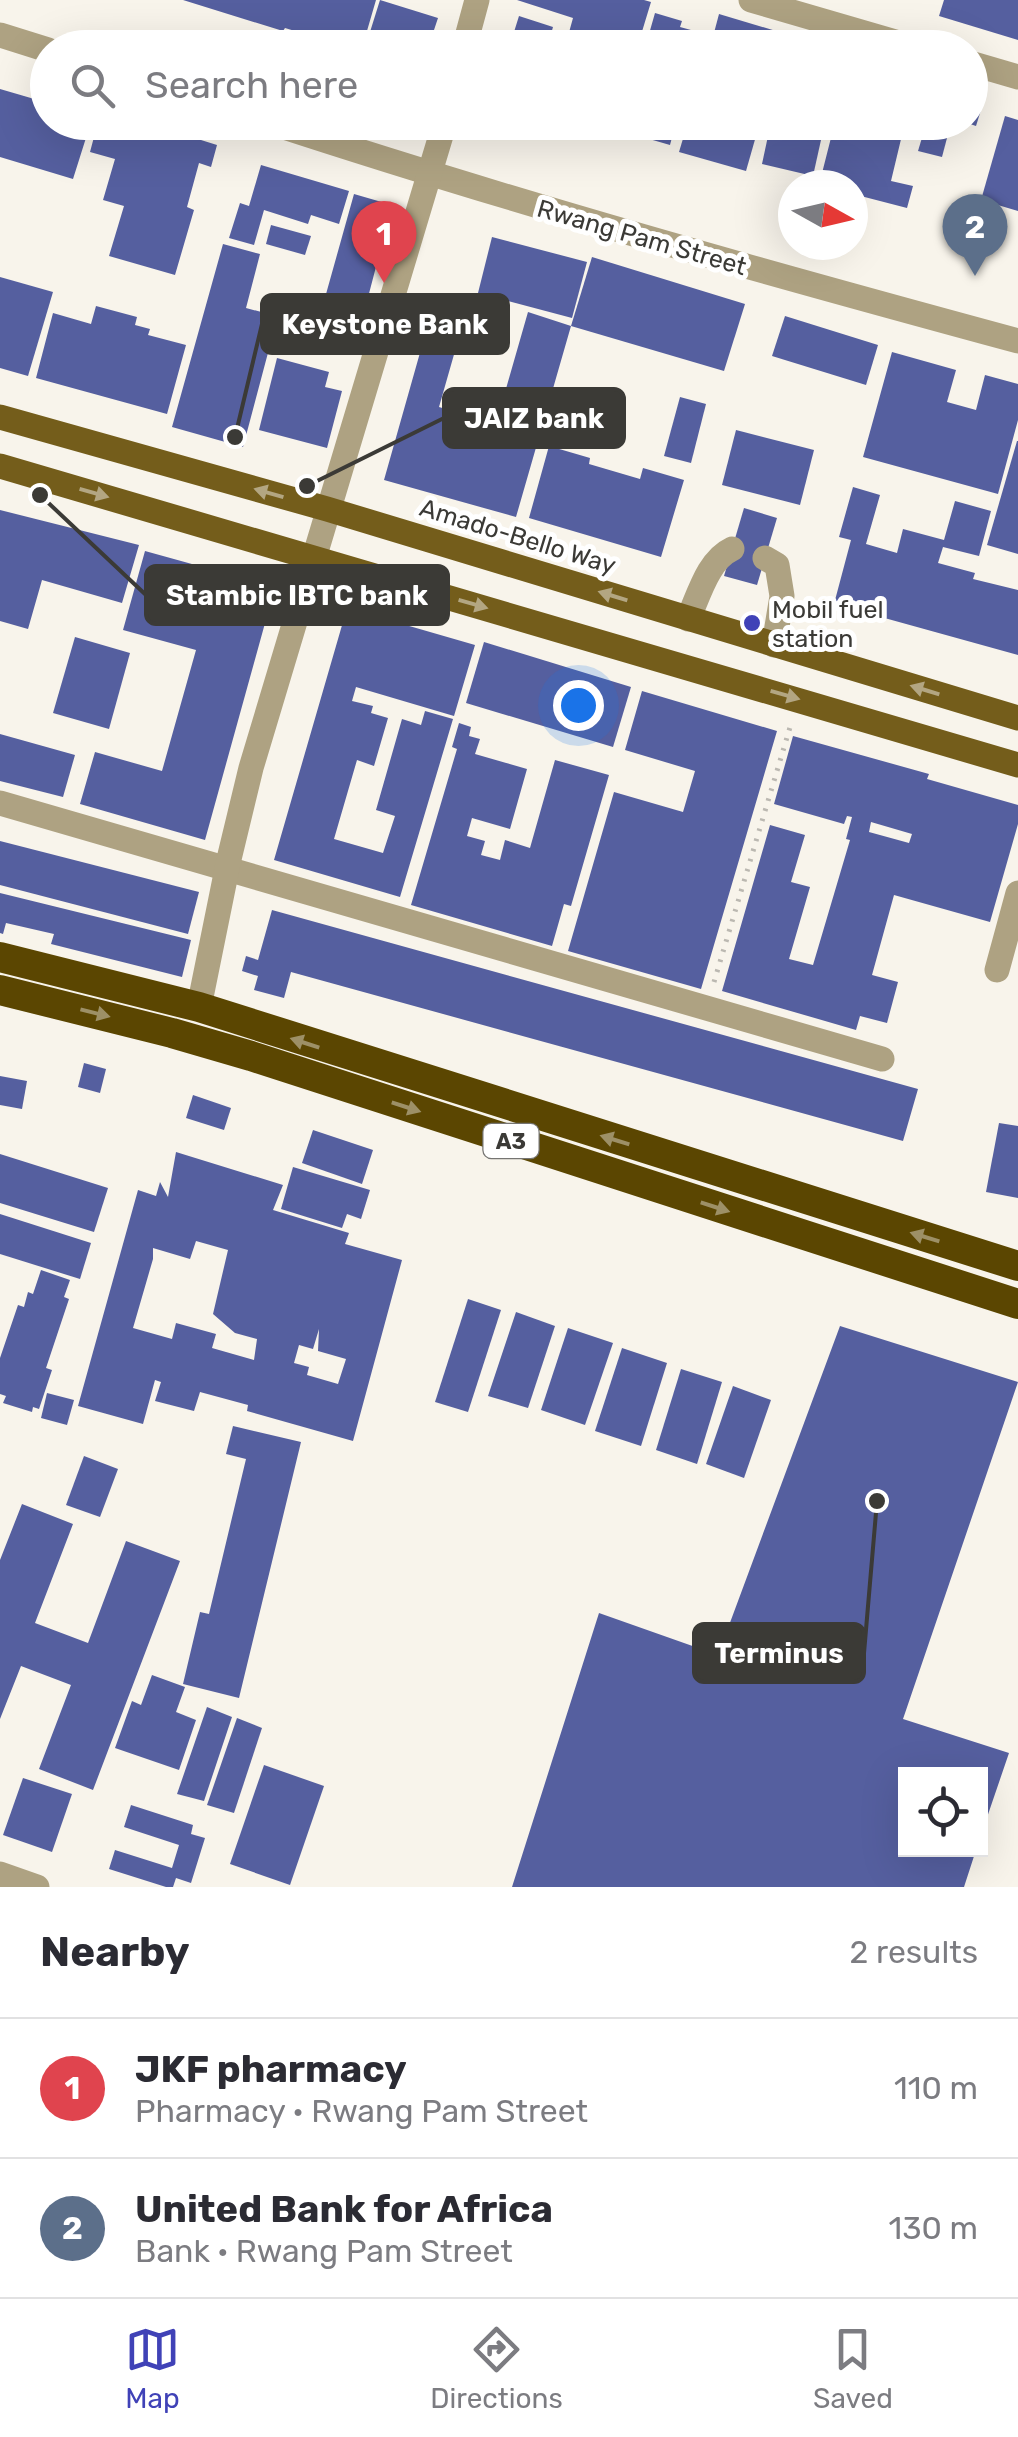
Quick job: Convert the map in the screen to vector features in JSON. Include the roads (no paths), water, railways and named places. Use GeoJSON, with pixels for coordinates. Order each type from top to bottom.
{"type":"FeatureCollection","features":[{"type":"Feature","properties":{"kind":"highway","name":"A3"},"geometry":{"type":"LineString","coordinates":[[0,957],[200,1007],[1018,1266]]}},
{"type":"Feature","properties":{"kind":"highway","name":"A3"},"geometry":{"type":"LineString","coordinates":[[0,990],[251,1056],[1018,1304]]}},
{"type":"Feature","properties":{"kind":"main road","name":"Amado-Bello Way"},"geometry":{"type":"LineString","coordinates":[[0,417],[327,510],[1018,718]]}},
{"type":"Feature","properties":{"kind":"main road"},"geometry":{"type":"LineString","coordinates":[[0,466],[1018,765]]}},
{"type":"Feature","properties":{"kind":"street"},"geometry":{"type":"LineString","coordinates":[[469,30],[477,0]]}},
{"type":"Feature","properties":{"kind":"street"},"geometry":{"type":"LineString","coordinates":[[751,0],[854,30]]}},
{"type":"Feature","properties":{"kind":"street"},"geometry":{"type":"LineString","coordinates":[[0,35],[30,44]]}},
{"type":"Feature","properties":{"kind":"street"},"geometry":{"type":"LineString","coordinates":[[988,68],[1018,77]]}},
{"type":"Feature","properties":{"kind":"street","name":"Rwang Pam Street"},"geometry":{"type":"LineString","coordinates":[[322,140],[654,241],[1018,341]]}},
{"type":"Feature","properties":{"kind":"street"},"geometry":{"type":"LineString","coordinates":[[200,1007],[250,768],[440,140]]}},
{"type":"Feature","properties":{"kind":"street"},"geometry":{"type":"LineString","coordinates":[[688,619],[712,567],[732,549]]}},
{"type":"Feature","properties":{"kind":"street"},"geometry":{"type":"LineString","coordinates":[[765,558],[777,565],[782,596],[774,645]]}},
{"type":"Feature","properties":{"kind":"street"},"geometry":{"type":"LineString","coordinates":[[0,803],[882,1060]]}},
{"type":"Feature","properties":{"kind":"street"},"geometry":{"type":"LineString","coordinates":[[998,970],[1018,893]]}},
{"type":"Feature","properties":{"kind":"street"},"geometry":{"type":"LineString","coordinates":[[0,1874],[37,1887]]}},
{"type":"Feature","properties":{"kind":"place","name":"United Bank for Africa"},"geometry":{"type":"Point","coordinates":[975,276]}},
{"type":"Feature","properties":{"kind":"place","name":"JKF pharmacy"},"geometry":{"type":"Point","coordinates":[384,283]}},
{"type":"Feature","properties":{"kind":"place","name":"Keystone Bank"},"geometry":{"type":"Point","coordinates":[235,437]}},
{"type":"Feature","properties":{"kind":"place","name":"JAIZ bank"},"geometry":{"type":"Point","coordinates":[307,486]}},
{"type":"Feature","properties":{"kind":"place","name":"Stambic IBTC bank"},"geometry":{"type":"Point","coordinates":[40,495]}},
{"type":"Feature","properties":{"kind":"place","name":"Mobil fuel station"},"geometry":{"type":"Point","coordinates":[752,623]}},
{"type":"Feature","properties":{"kind":"place","name":"Terminus"},"geometry":{"type":"Point","coordinates":[877,1501]}}]}
